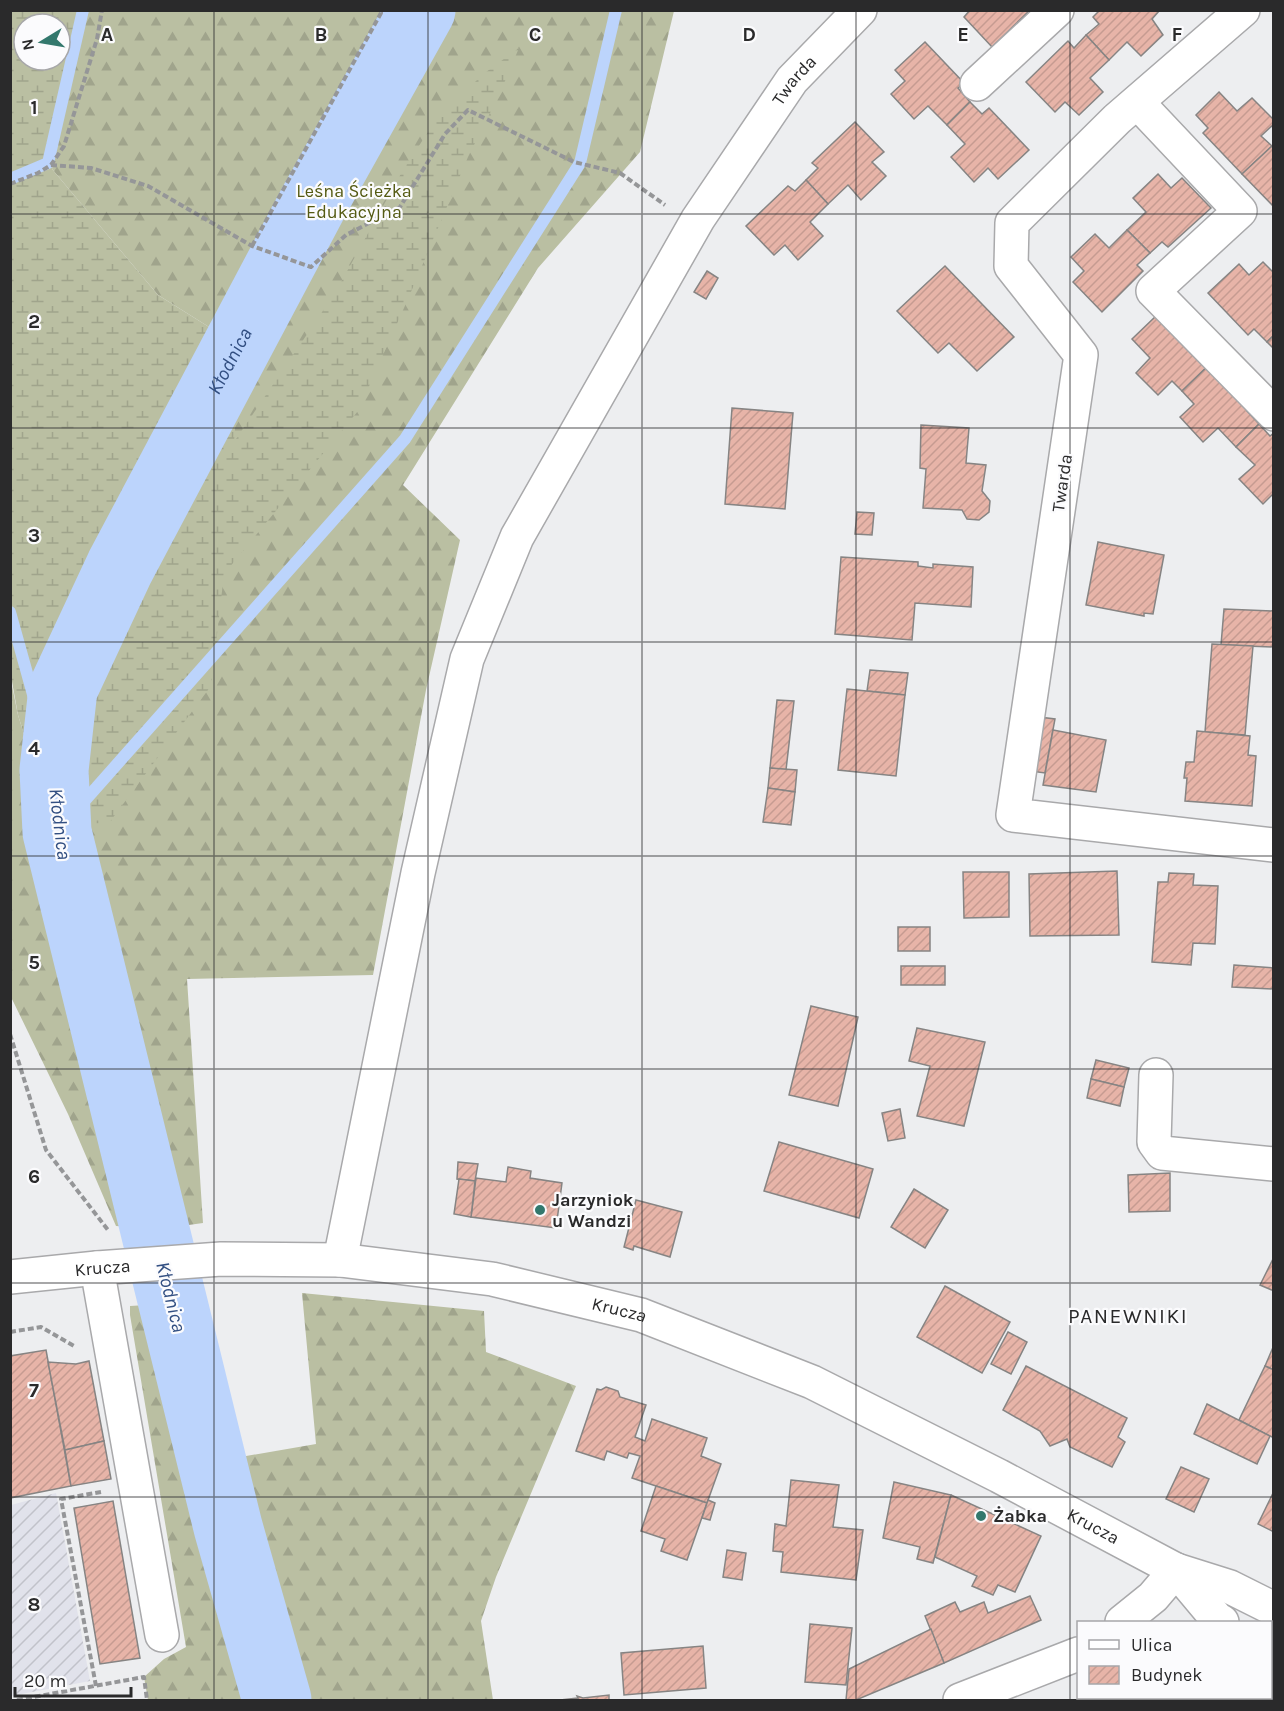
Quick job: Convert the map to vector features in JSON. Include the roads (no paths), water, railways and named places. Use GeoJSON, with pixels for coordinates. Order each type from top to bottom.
{"type":"FeatureCollection","features":[{"type":"Feature","properties":{"kind":"street","name":"Twarda"},"geometry":{"type":"LineString","coordinates":[[340,1260],[418,873],[467,659],[517,537],[696,222],[792,80],[860,10]]}},
{"type":"Feature","properties":{"kind":"street"},"geometry":{"type":"LineString","coordinates":[[977,84],[1057,10]]}},
{"type":"Feature","properties":{"kind":"street","name":"Twarda"},"geometry":{"type":"LineString","coordinates":[[1236,12],[1118,119],[1012,224],[1011,266],[1081,355],[1013,815],[1274,845]]}},
{"type":"Feature","properties":{"kind":"street"},"geometry":{"type":"LineString","coordinates":[[1138,103],[1240,210],[1153,291],[1274,414]]}},
{"type":"Feature","properties":{"kind":"street"},"geometry":{"type":"LineString","coordinates":[[1156,1075],[1154,1142],[1162,1153],[1274,1164]]}},
{"type":"Feature","properties":{"kind":"street","name":"Krucza"},"geometry":{"type":"LineString","coordinates":[[10,1277],[221,1259],[340,1260],[492,1279],[641,1316],[812,1382],[999,1476],[1176,1570],[1230,1587],[1270,1605]]}},
{"type":"Feature","properties":{"kind":"street"},"geometry":{"type":"LineString","coordinates":[[110,1267],[112,1357],[162,1635]]}},
{"type":"Feature","properties":{"kind":"street"},"geometry":{"type":"LineString","coordinates":[[1124,1621],[1153,1597],[1176,1570]]}},
{"type":"Feature","properties":{"kind":"street","name":"Krucza"},"geometry":{"type":"LineString","coordinates":[[1176,1570],[1220,1621]]}},
{"type":"Feature","properties":{"kind":"street"},"geometry":{"type":"LineString","coordinates":[[960,1701],[1077,1654]]}},
{"type":"Feature","properties":{"kind":"waterway"},"geometry":{"type":"LineString","coordinates":[[10,179],[48,163],[83,10]]}},
{"type":"Feature","properties":{"kind":"waterway","name":"Kłodnica"},"geometry":{"type":"LineString","coordinates":[[277,1700],[228,1527],[57,832],[54,770],[63,689],[120,567],[312,205],[421,10]]}},
{"type":"Feature","properties":{"kind":"waterway"},"geometry":{"type":"LineString","coordinates":[[57,832],[405,439],[580,163],[616,10]]}},
{"type":"Feature","properties":{"kind":"waterway"},"geometry":{"type":"LineString","coordinates":[[10,612],[54,770]]}},
{"type":"Feature","properties":{"kind":"place","name":"Jarzyniok u Wandzi"},"geometry":{"type":"Point","coordinates":[540,1210]}},
{"type":"Feature","properties":{"kind":"place","name":"Żabka"},"geometry":{"type":"Point","coordinates":[981,1516]}},
{"type":"Feature","properties":{"kind":"district","name":"PANEWNIKI"},"geometry":{"type":"Point","coordinates":[1128,1316]}},
{"type":"Feature","properties":{"kind":"park label","name":"Leśna Ścieżka Edukacyjna"},"geometry":{"type":"Point","coordinates":[354,201]}}]}
